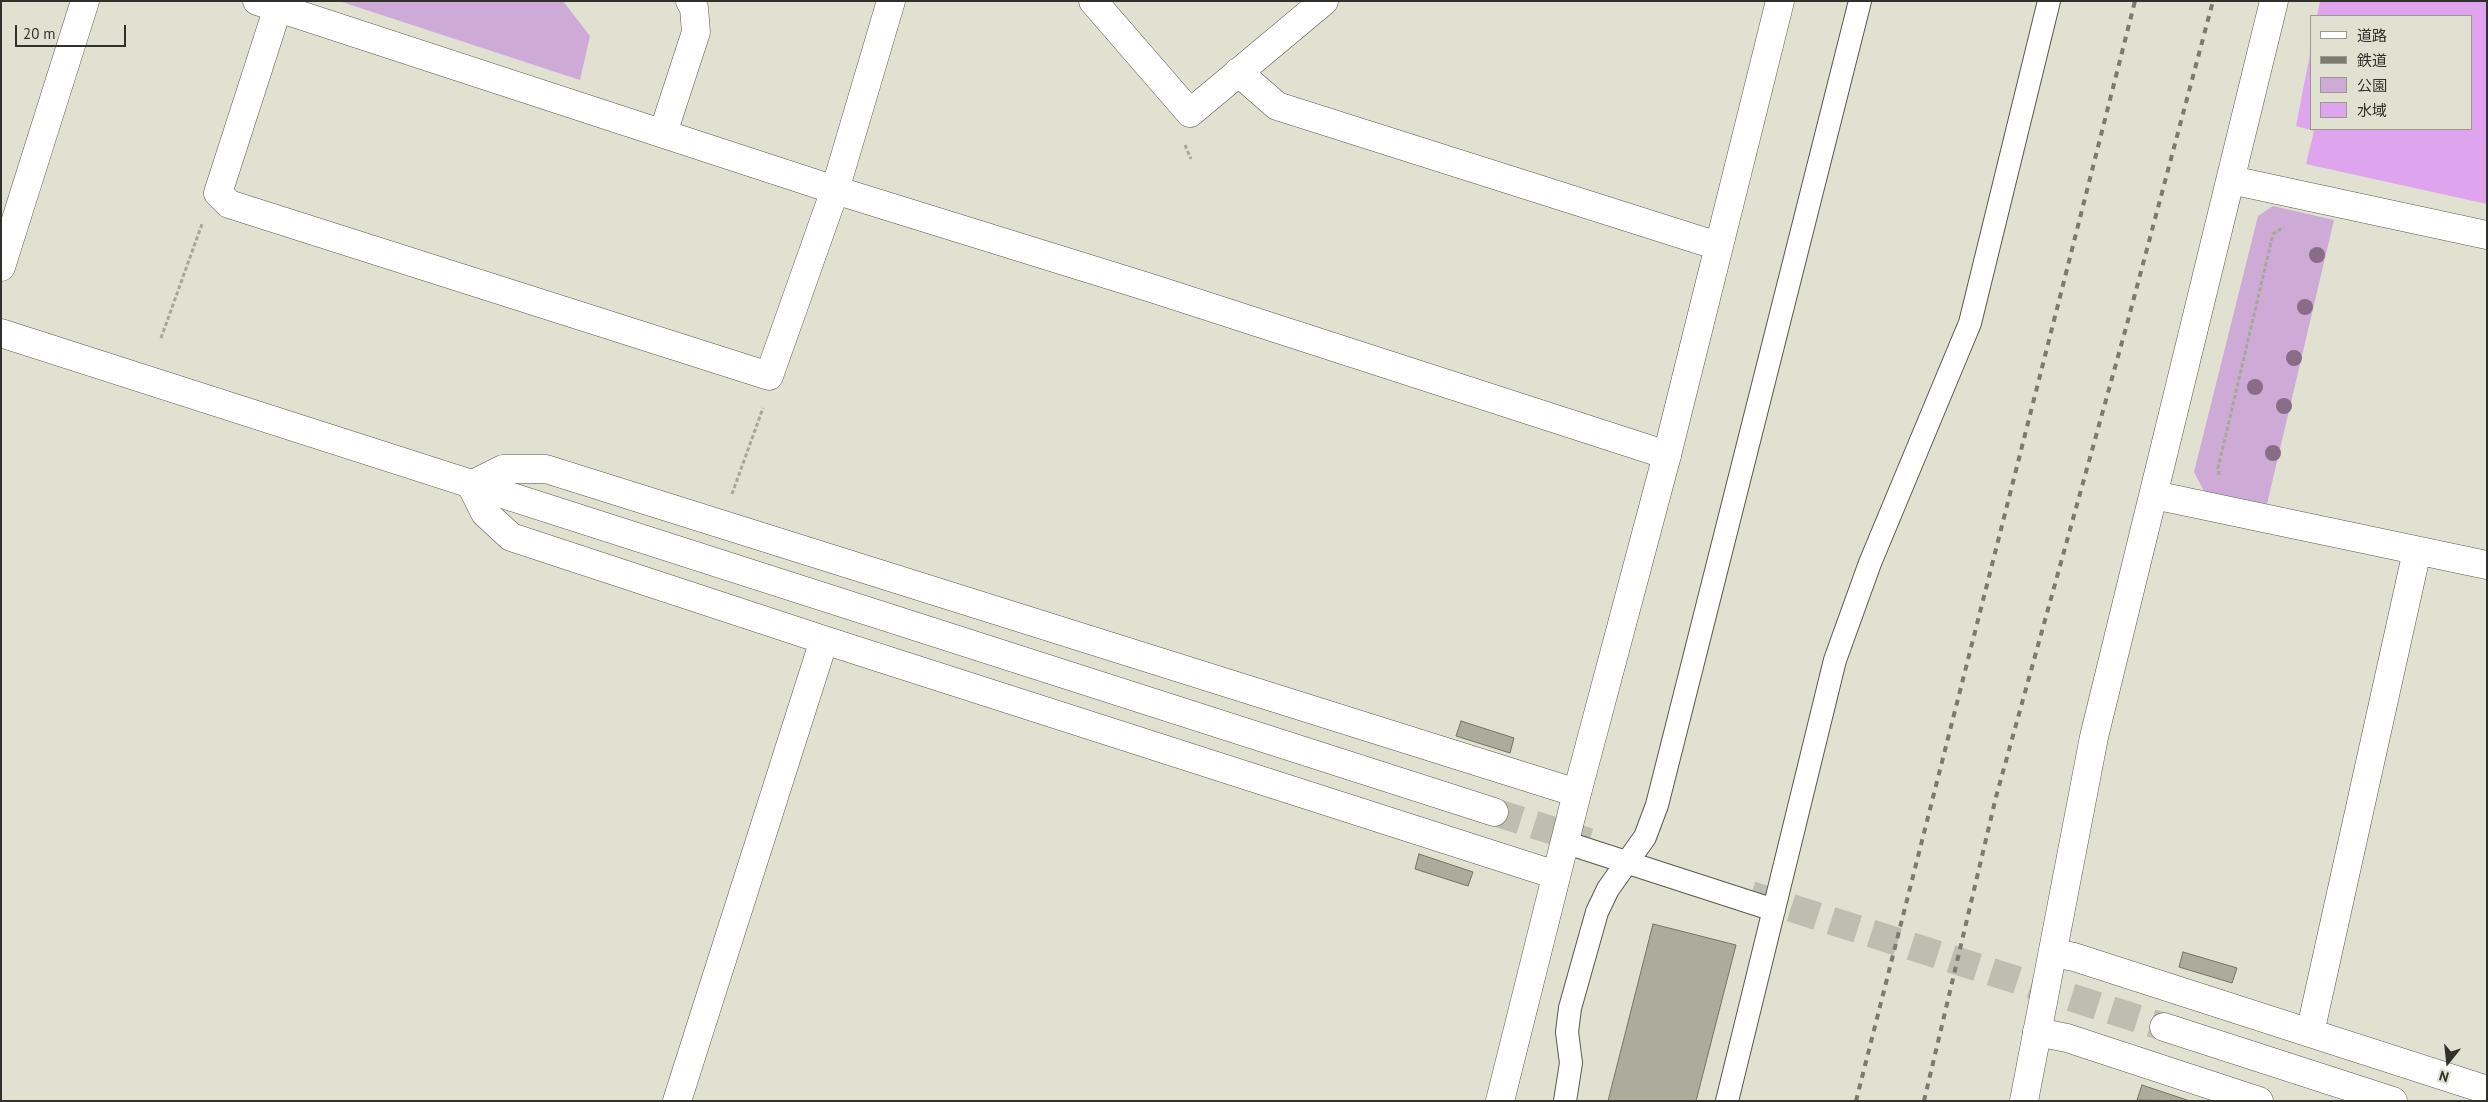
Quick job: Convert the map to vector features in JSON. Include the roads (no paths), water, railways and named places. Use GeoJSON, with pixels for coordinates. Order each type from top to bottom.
{"type":"FeatureCollection","features":[{"type":"Feature","properties":{"kind":"street"},"geometry":{"type":"LineString","coordinates":[[1,267],[85,1]]}},
{"type":"Feature","properties":{"kind":"street"},"geometry":{"type":"LineString","coordinates":[[663,133],[696,32],[694,8],[690,1]]}},
{"type":"Feature","properties":{"kind":"street"},"geometry":{"type":"LineString","coordinates":[[891,1],[835,190],[769,376],[230,204],[218,193],[272,3],[835,190],[1152,288],[1667,456]]}},
{"type":"Feature","properties":{"kind":"street"},"geometry":{"type":"LineString","coordinates":[[1093,1],[1190,113],[1324,1]]}},
{"type":"Feature","properties":{"kind":"street"},"geometry":{"type":"LineString","coordinates":[[1500,1101],[1564,842],[1667,456],[1780,1]]}},
{"type":"Feature","properties":{"kind":"street"},"geometry":{"type":"LineString","coordinates":[[2024,1101],[2054,953],[2094,737],[2274,1]]}},
{"type":"Feature","properties":{"kind":"street"},"geometry":{"type":"LineString","coordinates":[[1238,72],[1277,106],[1718,246]]}},
{"type":"Feature","properties":{"kind":"street"},"geometry":{"type":"LineString","coordinates":[[2231,180],[2487,235]]}},
{"type":"Feature","properties":{"kind":"street"},"geometry":{"type":"LineString","coordinates":[[1,333],[1494,812]]}},
{"type":"Feature","properties":{"kind":"street"},"geometry":{"type":"LineString","coordinates":[[471,485],[504,469],[546,469],[1577,793]]}},
{"type":"Feature","properties":{"kind":"street"},"geometry":{"type":"LineString","coordinates":[[471,485],[485,513],[511,537],[824,640],[1556,875]]}},
{"type":"Feature","properties":{"kind":"street"},"geometry":{"type":"LineString","coordinates":[[2154,495],[2487,565]]}},
{"type":"Feature","properties":{"kind":"street"},"geometry":{"type":"LineString","coordinates":[[2310,1032],[2417,551]]}},
{"type":"Feature","properties":{"kind":"street"},"geometry":{"type":"LineString","coordinates":[[677,1101],[824,640]]}},
{"type":"Feature","properties":{"kind":"street"},"geometry":{"type":"LineString","coordinates":[[2054,953],[2310,1032],[2487,1090]]}},
{"type":"Feature","properties":{"kind":"street"},"geometry":{"type":"LineString","coordinates":[[2164,1027],[2393,1101]]}},
{"type":"Feature","properties":{"kind":"street"},"geometry":{"type":"LineString","coordinates":[[2037,1032],[2067,1038],[2259,1101]]}},
{"type":"Feature","properties":{"kind":"lane"},"geometry":{"type":"LineString","coordinates":[[1565,1101],[1571,1063],[1567,1032],[1570,1008],[1597,912],[1608,889],[1628,863],[1644,837],[1657,805],[1860,1]]}},
{"type":"Feature","properties":{"kind":"lane"},"geometry":{"type":"LineString","coordinates":[[1727,1101],[1835,660],[1870,563],[1970,323],[2049,1]]}},
{"type":"Feature","properties":{"kind":"lane"},"geometry":{"type":"LineString","coordinates":[[1564,842],[1774,910]]}},
{"type":"Feature","properties":{"kind":"water"},"geometry":{"type":"Polygon","coordinates":[[[2320,1],[2487,1],[2487,204],[2306,164],[2314,131],[2310,130],[2473,130],[2473,15],[2317,15],[2320,1]]]}},
{"type":"Feature","properties":{"kind":"water"},"geometry":{"type":"Polygon","coordinates":[[[2310,54],[2310,130],[2296,126],[2310,54]]]}},
{"type":"Feature","properties":{"kind":"tunnel"},"geometry":{"type":"LineString","coordinates":[[1494,812],[1589,842]]}},
{"type":"Feature","properties":{"kind":"tunnel"},"geometry":{"type":"LineString","coordinates":[[1751,895],[2164,1027]]}},
{"type":"Feature","properties":{"kind":"railway"},"geometry":{"type":"LineString","coordinates":[[1856,1101],[2135,1]]}},
{"type":"Feature","properties":{"kind":"railway"},"geometry":{"type":"LineString","coordinates":[[1924,1101],[1996,797],[2127,324],[2213,1]]}}]}
